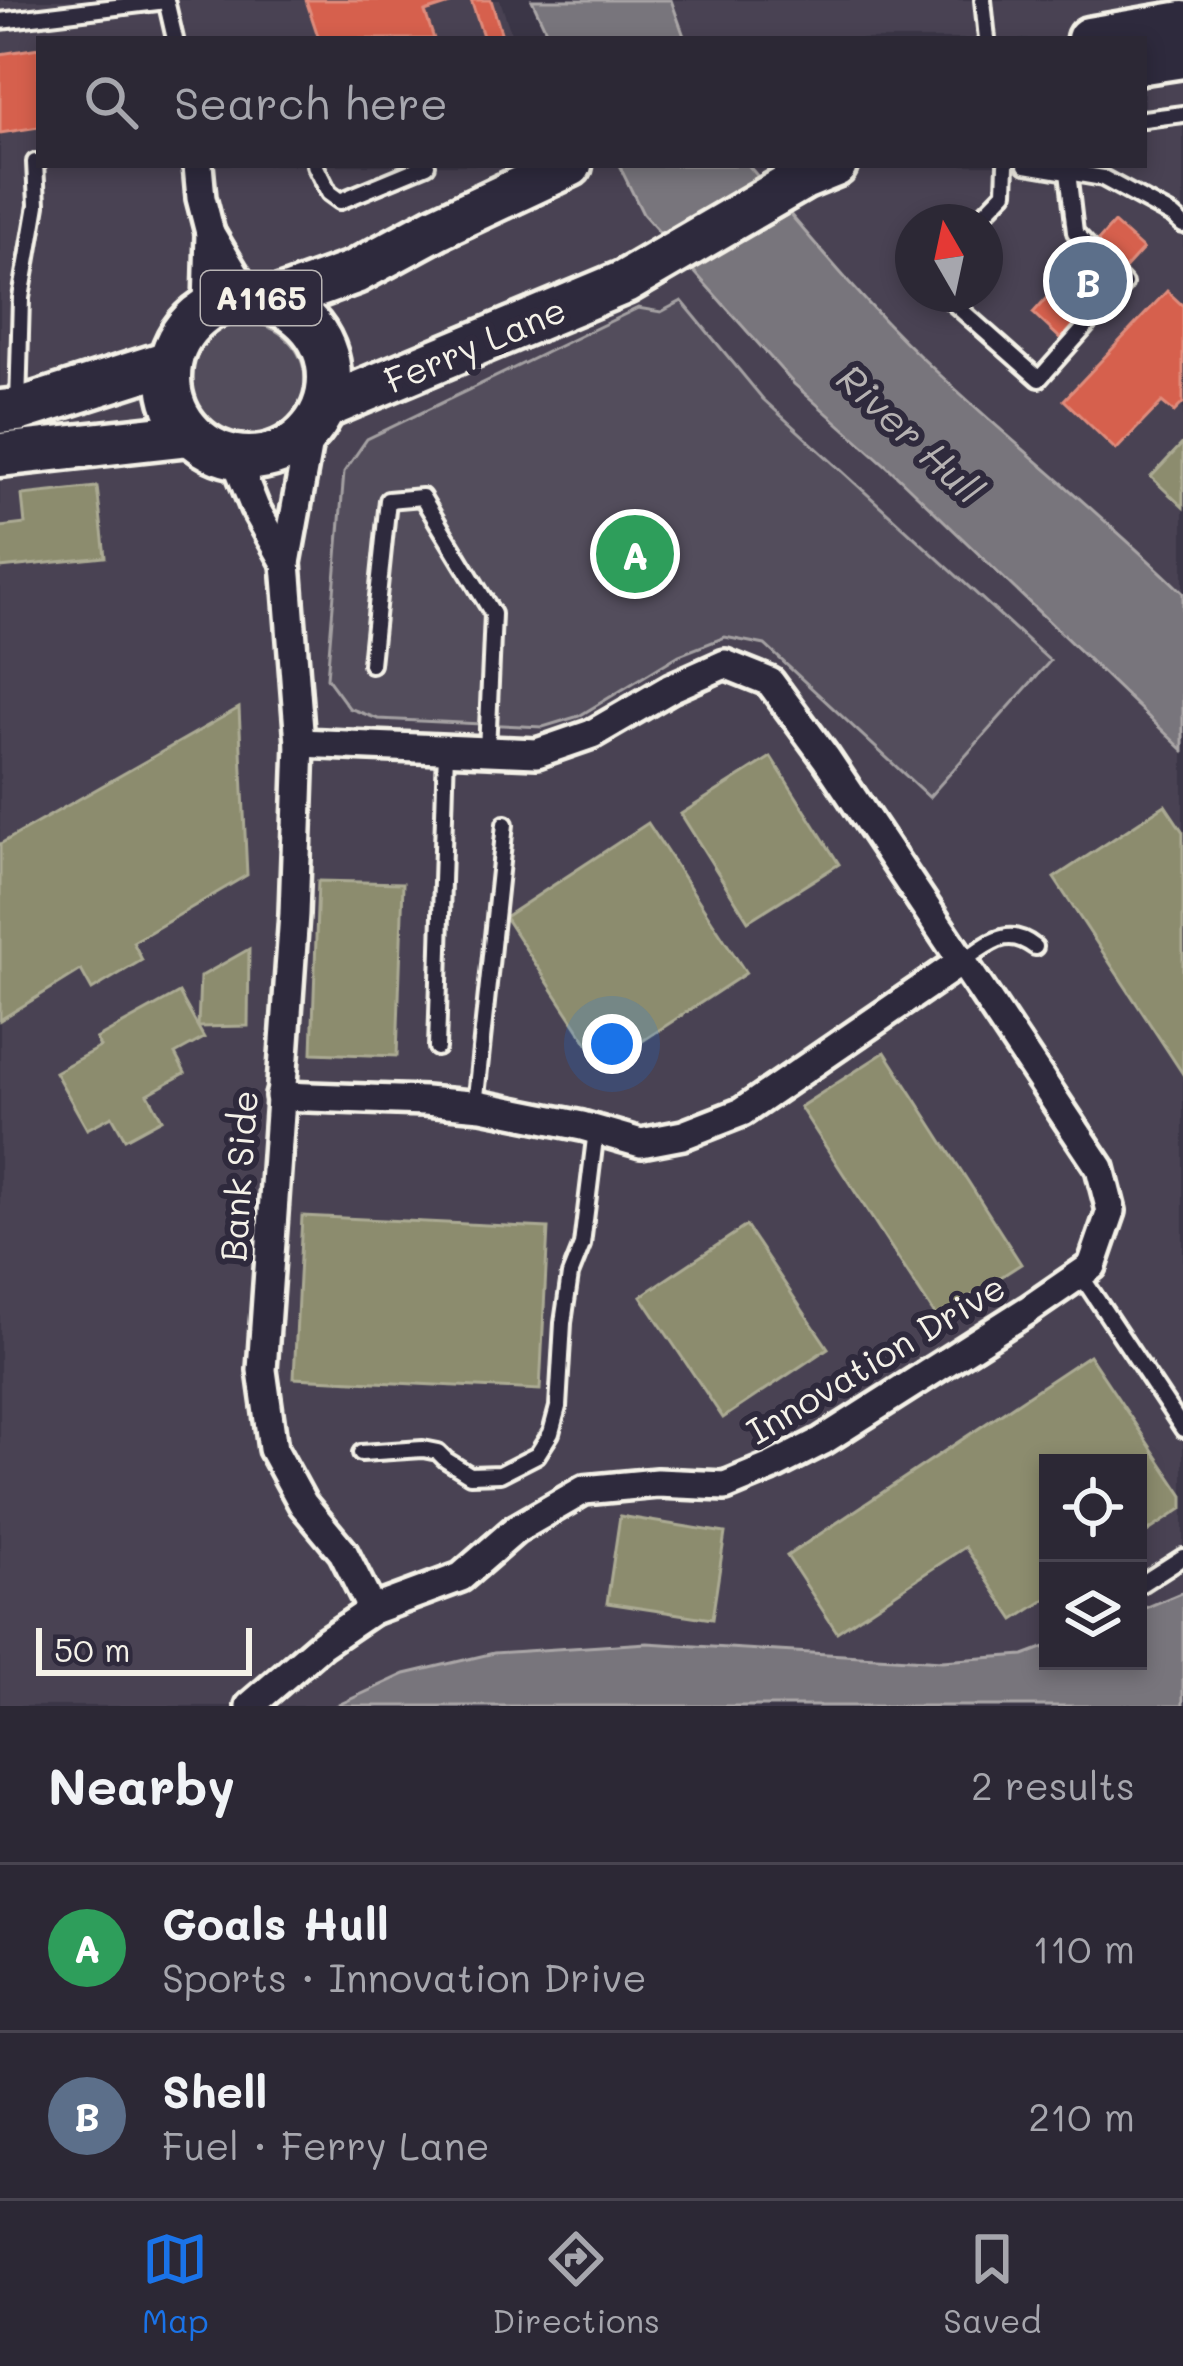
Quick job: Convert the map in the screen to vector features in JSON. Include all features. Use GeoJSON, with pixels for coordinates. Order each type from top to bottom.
{"type":"FeatureCollection","features":[{"type":"Feature","properties":{"kind":"main road"},"geometry":{"type":"LineString","coordinates":[[1107,36],[1183,23]]}},
{"type":"Feature","properties":{"kind":"main road"},"geometry":{"type":"LineString","coordinates":[[1147,62],[1183,56]]}},
{"type":"Feature","properties":{"kind":"main road","name":"A1165"},"geometry":{"type":"LineString","coordinates":[[190,434],[170,398],[169,362],[184,329],[244,301],[355,272],[564,168]]}},
{"type":"Feature","properties":{"kind":"main road","name":"Ferry Lane"},"geometry":{"type":"LineString","coordinates":[[317,419],[625,282],[819,172]]}},
{"type":"Feature","properties":{"kind":"main road","name":"A1165"},"geometry":{"type":"LineString","coordinates":[[244,301],[305,319],[325,350],[330,380],[317,419]]}},
{"type":"Feature","properties":{"kind":"main road","name":"A1165"},"geometry":{"type":"LineString","coordinates":[[9,411],[169,362]]}},
{"type":"Feature","properties":{"kind":"main road"},"geometry":{"type":"LineString","coordinates":[[0,454],[190,434],[216,453],[236,458],[271,456],[317,419]]}},
{"type":"Feature","properties":{"kind":"street"},"geometry":{"type":"LineString","coordinates":[[198,168],[210,233],[244,301]]}},
{"type":"Feature","properties":{"kind":"street"},"geometry":{"type":"LineString","coordinates":[[210,233],[244,301]]}},
{"type":"Feature","properties":{"kind":"street","name":"Bank Side"},"geometry":{"type":"LineString","coordinates":[[317,419],[286,563],[300,743],[294,914],[262,1370],[273,1449],[303,1504],[343,1552],[372,1610]]}},
{"type":"Feature","properties":{"kind":"street","name":"Bank Side"},"geometry":{"type":"LineString","coordinates":[[236,458],[255,508],[286,563]]}},
{"type":"Feature","properties":{"kind":"street","name":"Innovation Drive"},"geometry":{"type":"LineString","coordinates":[[300,743],[537,754],[592,734],[670,688],[725,664],[770,682],[826,758],[1100,1168],[1111,1211],[1092,1266],[822,1441],[725,1486],[658,1483],[584,1490],[514,1530],[461,1577],[372,1610]]}},
{"type":"Feature","properties":{"kind":"street"},"geometry":{"type":"LineString","coordinates":[[280,1096],[475,1106],[641,1143],[682,1135],[742,1112],[962,962]]}},
{"type":"Feature","properties":{"kind":"street"},"geometry":{"type":"LineString","coordinates":[[250,1706],[322,1644],[372,1610]]}},
{"type":"Feature","properties":{"kind":"lane"},"geometry":{"type":"LineString","coordinates":[[0,21],[166,0],[174,36]]}},
{"type":"Feature","properties":{"kind":"lane"},"geometry":{"type":"LineString","coordinates":[[983,0],[987,36]]}},
{"type":"Feature","properties":{"kind":"lane"},"geometry":{"type":"LineString","coordinates":[[1147,119],[1183,114]]}},
{"type":"Feature","properties":{"kind":"lane"},"geometry":{"type":"LineString","coordinates":[[9,411],[37,205],[36,163]]}},
{"type":"Feature","properties":{"kind":"lane"},"geometry":{"type":"LineString","coordinates":[[316,168],[328,193],[340,201],[420,168]]}},
{"type":"Feature","properties":{"kind":"lane"},"geometry":{"type":"LineString","coordinates":[[994,204],[1006,192],[1006,168]]}},
{"type":"Feature","properties":{"kind":"lane"},"geometry":{"type":"LineString","coordinates":[[963,312],[1039,379],[1124,284],[1075,232],[1068,168],[1102,178],[1183,225]]}},
{"type":"Feature","properties":{"kind":"lane"},"geometry":{"type":"LineString","coordinates":[[371,664],[388,500],[422,497],[493,614],[487,751]]}},
{"type":"Feature","properties":{"kind":"lane"},"geometry":{"type":"LineString","coordinates":[[437,1048],[446,749]]}},
{"type":"Feature","properties":{"kind":"lane"},"geometry":{"type":"LineString","coordinates":[[475,1106],[505,824]]}},
{"type":"Feature","properties":{"kind":"lane"},"geometry":{"type":"LineString","coordinates":[[962,962],[1006,935],[1016,935],[1035,947]]}},
{"type":"Feature","properties":{"kind":"lane"},"geometry":{"type":"LineString","coordinates":[[361,1453],[423,1449],[438,1452],[470,1474],[500,1474],[537,1455],[551,1433],[558,1407],[562,1323],[581,1245],[596,1130]]}},
{"type":"Feature","properties":{"kind":"lane"},"geometry":{"type":"LineString","coordinates":[[1080,1274],[1183,1429]]}},
{"type":"Feature","properties":{"kind":"lane"},"geometry":{"type":"LineString","coordinates":[[1147,1580],[1183,1557]]}},
{"type":"Feature","properties":{"kind":"shaded area"},"geometry":{"type":"Polygon","coordinates":[[[0,0],[500,0],[512,36],[36,36],[36,168],[620,168],[643,214],[794,383],[1183,750],[1183,1592],[1147,1607],[1147,1454],[1039,1454],[1039,1649],[1024,1655],[941,1661],[647,1643],[494,1653],[405,1674],[336,1706],[0,1706],[0,0]]]}},
{"type":"Feature","properties":{"kind":"shaded area"},"geometry":{"type":"Polygon","coordinates":[[[671,0],[1183,0],[1183,593],[919,355],[751,168],[1147,168],[1147,36],[684,36],[671,0]]]}},
{"type":"Feature","properties":{"kind":"shaded area"},"geometry":{"type":"Polygon","coordinates":[[[682,301],[763,399],[1050,661],[929,797],[765,645],[725,637],[679,655],[579,716],[543,727],[378,719],[349,708],[327,678],[344,472],[367,439],[638,308],[661,312],[682,301]]]}},
{"type":"Feature","properties":{"kind":"shaded area"},"geometry":{"type":"Polygon","coordinates":[[[247,323],[269,327],[288,340],[301,359],[305,381],[301,403],[288,422],[269,435],[247,439],[225,435],[206,422],[193,403],[189,381],[193,359],[206,340],[225,327],[247,323]]]}},
{"type":"Feature","properties":{"kind":"water"},"geometry":{"type":"Polygon","coordinates":[[[532,0],[671,0],[684,36],[549,36],[532,0]]]}},
{"type":"Feature","properties":{"kind":"water","name":"River Hull"},"geometry":{"type":"Polygon","coordinates":[[[620,168],[751,168],[899,335],[1183,593],[1183,750],[890,469],[794,384],[643,214],[620,168]]]}},
{"type":"Feature","properties":{"kind":"water"},"geometry":{"type":"Polygon","coordinates":[[[1183,1592],[1183,1706],[336,1706],[405,1674],[494,1653],[647,1643],[942,1661],[1024,1655],[1039,1649],[1039,1670],[1147,1670],[1147,1607],[1183,1592]]]}},
{"type":"Feature","properties":{"kind":"building: Shops"},"geometry":{"type":"Polygon","coordinates":[[[306,0],[462,0],[425,12],[433,36],[318,36],[306,0]]]}},
{"type":"Feature","properties":{"kind":"building: Shops"},"geometry":{"type":"Polygon","coordinates":[[[471,0],[491,0],[502,36],[483,36],[471,0]]]}},
{"type":"Feature","properties":{"kind":"building: Shops"},"geometry":{"type":"Polygon","coordinates":[[[36,48],[36,127],[0,133],[0,54],[36,48]]]}},
{"type":"Feature","properties":{"kind":"building: Shops"},"geometry":{"type":"Polygon","coordinates":[[[1114,223],[1143,249],[1061,339],[1033,313],[1114,223]]]}},
{"type":"Feature","properties":{"kind":"building: Shops"},"geometry":{"type":"Polygon","coordinates":[[[1167,291],[1183,306],[1183,403],[1174,412],[1162,402],[1116,450],[1064,400],[1167,291]]]}},
{"type":"Feature","properties":{"kind":"building: Industry"},"geometry":{"type":"Polygon","coordinates":[[[1183,443],[1183,507],[1151,477],[1183,443]]]}},
{"type":"Feature","properties":{"kind":"building: Industry"},"geometry":{"type":"Polygon","coordinates":[[[97,487],[105,557],[0,568],[0,527],[25,524],[22,495],[97,487]]]}},
{"type":"Feature","properties":{"kind":"building: Industry"},"geometry":{"type":"Polygon","coordinates":[[[239,708],[247,875],[133,942],[142,960],[92,990],[81,970],[0,1020],[0,844],[239,708]]]}},
{"type":"Feature","properties":{"kind":"building: Industry"},"geometry":{"type":"Polygon","coordinates":[[[771,757],[839,864],[748,921],[681,814],[771,757]]]}},
{"type":"Feature","properties":{"kind":"building: Industry"},"geometry":{"type":"Polygon","coordinates":[[[1165,805],[1183,832],[1183,1074],[1054,878],[1165,805]]]}},
{"type":"Feature","properties":{"kind":"building: Industry"},"geometry":{"type":"Polygon","coordinates":[[[648,823],[746,973],[603,1067],[505,917],[648,823]]]}},
{"type":"Feature","properties":{"kind":"building: Industry"},"geometry":{"type":"Polygon","coordinates":[[[318,881],[403,883],[397,1056],[312,1053],[318,881]]]}},
{"type":"Feature","properties":{"kind":"building: Industry"},"geometry":{"type":"Polygon","coordinates":[[[249,949],[248,1026],[198,1027],[200,977],[249,949]]]}},
{"type":"Feature","properties":{"kind":"building: Industry"},"geometry":{"type":"Polygon","coordinates":[[[179,993],[204,1038],[175,1054],[185,1073],[148,1094],[162,1119],[125,1139],[112,1116],[87,1129],[55,1072],[100,1047],[96,1039],[179,993]]]}},
{"type":"Feature","properties":{"kind":"building: Industry"},"geometry":{"type":"Polygon","coordinates":[[[885,1052],[1021,1264],[937,1318],[800,1107],[885,1052]]]}},
{"type":"Feature","properties":{"kind":"building: Industry"},"geometry":{"type":"Polygon","coordinates":[[[302,1216],[548,1228],[540,1390],[294,1378],[302,1216]]]}},
{"type":"Feature","properties":{"kind":"building: Industry"},"geometry":{"type":"Polygon","coordinates":[[[746,1226],[828,1348],[723,1418],[641,1296],[746,1226]]]}},
{"type":"Feature","properties":{"kind":"building: Industry"},"geometry":{"type":"Polygon","coordinates":[[[1089,1355],[1183,1496],[1183,1508],[1147,1532],[1147,1454],[1039,1454],[1039,1604],[1014,1620],[965,1547],[837,1632],[787,1556],[1089,1355]]]}},
{"type":"Feature","properties":{"kind":"building: Industry"},"geometry":{"type":"Polygon","coordinates":[[[620,1516],[725,1533],[712,1619],[607,1603],[620,1516]]]}},
{"type":"Feature","properties":{"kind":"place","name":"Shell"},"geometry":{"type":"Point","coordinates":[1088,281]}},
{"type":"Feature","properties":{"kind":"place","name":"Goals Hull"},"geometry":{"type":"Point","coordinates":[635,554]}}]}
